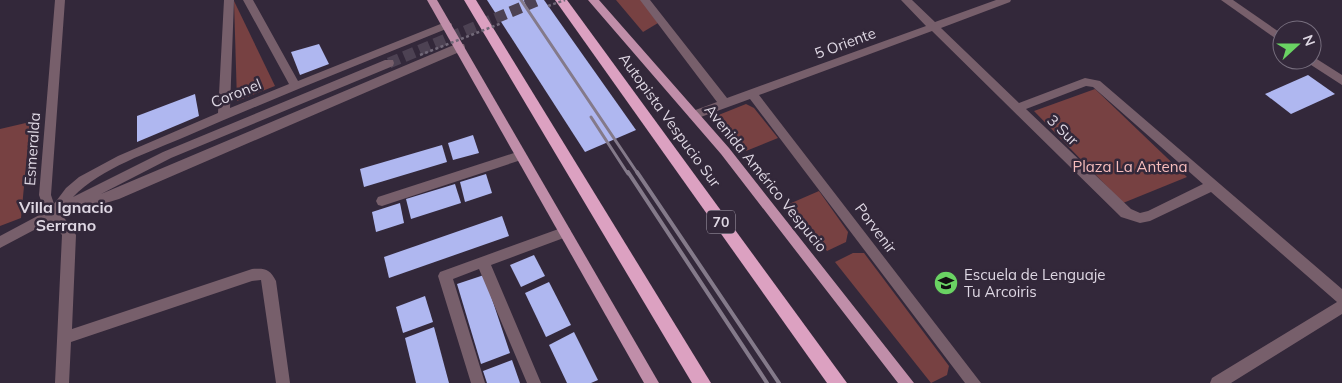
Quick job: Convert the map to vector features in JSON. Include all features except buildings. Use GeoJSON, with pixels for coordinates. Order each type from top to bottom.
{"type":"FeatureCollection","features":[{"type":"Feature","properties":{"kind":"highway"},"geometry":{"type":"LineString","coordinates":[[470,0],[702,383]]}},
{"type":"Feature","properties":{"kind":"highway","name":"Autopista Vespucio Sur"},"geometry":{"type":"LineString","coordinates":[[554,3],[838,383]]}},
{"type":"Feature","properties":{"kind":"main road"},"geometry":{"type":"LineString","coordinates":[[432,0],[652,383]]}},
{"type":"Feature","properties":{"kind":"main road","name":"Avenida Américo Vespucio"},"geometry":{"type":"LineString","coordinates":[[593,0],[616,29],[694,115],[769,206],[907,383]]}},
{"type":"Feature","properties":{"kind":"street","name":"Esmeralda"},"geometry":{"type":"LineString","coordinates":[[60,0],[45,195],[47,206],[60,219],[69,235],[62,383]]}},
{"type":"Feature","properties":{"kind":"street"},"geometry":{"type":"LineString","coordinates":[[224,115],[229,0]]}},
{"type":"Feature","properties":{"kind":"street"},"geometry":{"type":"LineString","coordinates":[[248,0],[296,86]]}},
{"type":"Feature","properties":{"kind":"street"},"geometry":{"type":"LineString","coordinates":[[645,0],[725,104]]}},
{"type":"Feature","properties":{"kind":"street","name":"3 Sur"},"geometry":{"type":"LineString","coordinates":[[906,0],[1120,208],[1134,216],[1150,216],[1213,186]]}},
{"type":"Feature","properties":{"kind":"street","name":"5 Oriente"},"geometry":{"type":"LineString","coordinates":[[694,115],[1006,0]]}},
{"type":"Feature","properties":{"kind":"street"},"geometry":{"type":"LineString","coordinates":[[1226,0],[1272,32]]}},
{"type":"Feature","properties":{"kind":"street","name":"Coronel"},"geometry":{"type":"LineString","coordinates":[[54,214],[70,192],[94,174],[138,152],[224,115],[447,25]]}},
{"type":"Feature","properties":{"kind":"street","name":"Coronel"},"geometry":{"type":"LineString","coordinates":[[54,214],[115,196],[460,47]]}},
{"type":"Feature","properties":{"kind":"street","name":"Coronel"},"geometry":{"type":"LineString","coordinates":[[0,242],[167,155],[388,63]]}},
{"type":"Feature","properties":{"kind":"street"},"geometry":{"type":"LineString","coordinates":[[1322,67],[1342,81]]}},
{"type":"Feature","properties":{"kind":"street","name":"3 Sur"},"geometry":{"type":"LineString","coordinates":[[1017,108],[1080,83],[1091,82],[1102,88],[1342,298]]}},
{"type":"Feature","properties":{"kind":"street","name":"Porvenir"},"geometry":{"type":"LineString","coordinates":[[752,94],[974,383]]}},
{"type":"Feature","properties":{"kind":"street"},"geometry":{"type":"LineString","coordinates":[[382,201],[520,156]]}},
{"type":"Feature","properties":{"kind":"street"},"geometry":{"type":"LineString","coordinates":[[478,383],[445,276],[564,232]]}},
{"type":"Feature","properties":{"kind":"street"},"geometry":{"type":"LineString","coordinates":[[483,263],[534,383]]}},
{"type":"Feature","properties":{"kind":"street"},"geometry":{"type":"LineString","coordinates":[[64,338],[252,275],[264,274],[269,281],[283,383]]}},
{"type":"Feature","properties":{"kind":"street"},"geometry":{"type":"LineString","coordinates":[[1217,383],[1342,307]]}},
{"type":"Feature","properties":{"kind":"path"},"geometry":{"type":"LineString","coordinates":[[554,3],[565,0]]}},
{"type":"Feature","properties":{"kind":"path"},"geometry":{"type":"LineString","coordinates":[[420,55],[502,23]]}},
{"type":"Feature","properties":{"kind":"green space"},"geometry":{"type":"Polygon","coordinates":[[[616,0],[641,0],[658,23],[643,32],[616,0]]]}},
{"type":"Feature","properties":{"kind":"green space"},"geometry":{"type":"Polygon","coordinates":[[[234,1],[275,86],[237,101],[234,1]]]}},
{"type":"Feature","properties":{"kind":"green space","name":"Plaza La Antena"},"geometry":{"type":"Polygon","coordinates":[[[1095,89],[1187,177],[1123,203],[1034,111],[1095,89]]]}},
{"type":"Feature","properties":{"kind":"green space"},"geometry":{"type":"Polygon","coordinates":[[[746,104],[754,108],[778,138],[746,151],[716,116],[746,104]]]}},
{"type":"Feature","properties":{"kind":"green space"},"geometry":{"type":"Polygon","coordinates":[[[30,122],[21,218],[0,226],[0,129],[30,122]]]}},
{"type":"Feature","properties":{"kind":"green space"},"geometry":{"type":"Polygon","coordinates":[[[819,191],[848,232],[846,242],[827,251],[789,204],[819,191]]]}},
{"type":"Feature","properties":{"kind":"green space"},"geometry":{"type":"Polygon","coordinates":[[[853,253],[864,253],[949,366],[947,375],[931,383],[835,262],[853,253]]]}},
{"type":"Feature","properties":{"kind":"tunnel"},"geometry":{"type":"LineString","coordinates":[[389,63],[539,0]]}},
{"type":"Feature","properties":{"kind":"railway"},"geometry":{"type":"LineString","coordinates":[[521,0],[638,174]]}},
{"type":"Feature","properties":{"kind":"railway"},"geometry":{"type":"LineString","coordinates":[[591,117],[628,174]]}},
{"type":"Feature","properties":{"kind":"railway"},"geometry":{"type":"LineString","coordinates":[[628,172],[767,383]]}},
{"type":"Feature","properties":{"kind":"railway"},"geometry":{"type":"LineString","coordinates":[[637,172],[779,383]]}},
{"type":"Feature","properties":{"kind":"place","name":"Escuela de Lenguaje Tu Arcoiris"},"geometry":{"type":"Point","coordinates":[946,283]}},
{"type":"Feature","properties":{"kind":"district","name":"Villa Ignacio Serrano"},"geometry":{"type":"Point","coordinates":[66,216]}}]}
